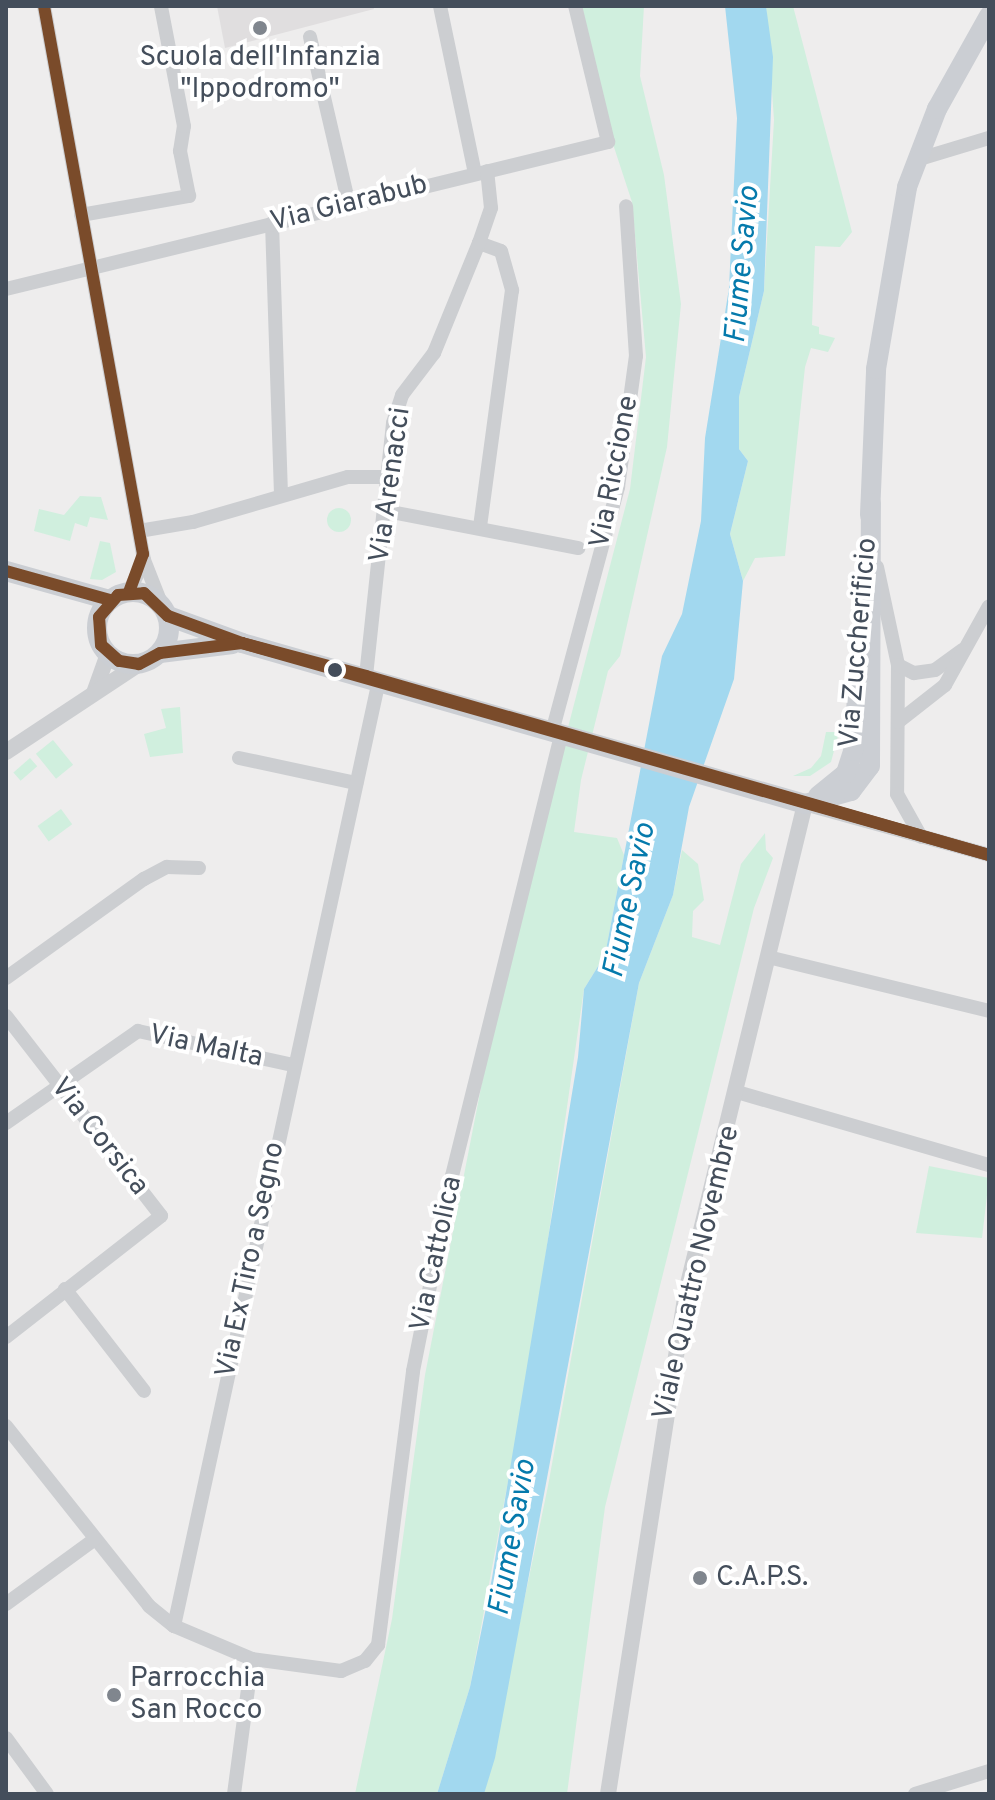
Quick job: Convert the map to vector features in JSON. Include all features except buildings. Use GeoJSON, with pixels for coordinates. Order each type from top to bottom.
{"type":"FeatureCollection","features":[{"type":"Feature","properties":{"kind":"main road","name":"Via Zuccherificio"},"geometry":{"type":"LineString","coordinates":[[805,804],[838,781],[853,751],[871,503],[876,369],[887,284],[916,160],[963,56],[989,16]]}},
{"type":"Feature","properties":{"kind":"main road","name":"Via Zuccherificio"},"geometry":{"type":"LineString","coordinates":[[805,804],[851,791],[870,766],[874,552],[871,503]]}},
{"type":"Feature","properties":{"kind":"main road"},"geometry":{"type":"LineString","coordinates":[[6,571],[74,594],[120,596],[144,593],[165,611],[242,643],[373,678],[557,739],[805,804]]}},
{"type":"Feature","properties":{"kind":"main road"},"geometry":{"type":"LineString","coordinates":[[74,594],[108,654],[139,664],[160,653],[242,643]]}},
{"type":"Feature","properties":{"kind":"main road"},"geometry":{"type":"LineString","coordinates":[[97,634],[99,617],[120,596]]}},
{"type":"Feature","properties":{"kind":"main road"},"geometry":{"type":"LineString","coordinates":[[160,653],[169,635],[165,611]]}},
{"type":"Feature","properties":{"kind":"street"},"geometry":{"type":"LineString","coordinates":[[44,6],[144,560],[165,611]]}},
{"type":"Feature","properties":{"kind":"street"},"geometry":{"type":"LineString","coordinates":[[81,215],[189,196],[180,151],[184,126],[161,6]]}},
{"type":"Feature","properties":{"kind":"street","name":"Via Arenacci"},"geometry":{"type":"LineString","coordinates":[[373,678],[393,423],[402,395],[434,353],[491,208],[440,6]]}},
{"type":"Feature","properties":{"kind":"street","name":"Via Giarabub"},"geometry":{"type":"LineString","coordinates":[[6,289],[608,142],[575,6]]}},
{"type":"Feature","properties":{"kind":"street"},"geometry":{"type":"LineString","coordinates":[[310,37],[349,204]]}},
{"type":"Feature","properties":{"kind":"street"},"geometry":{"type":"LineString","coordinates":[[916,160],[989,138]]}},
{"type":"Feature","properties":{"kind":"street","name":"Via Riccione"},"geometry":{"type":"LineString","coordinates":[[557,739],[618,487],[636,356],[626,206]]}},
{"type":"Feature","properties":{"kind":"street"},"geometry":{"type":"LineString","coordinates":[[272,223],[281,495]]}},
{"type":"Feature","properties":{"kind":"street"},"geometry":{"type":"LineString","coordinates":[[479,243],[501,251],[512,290],[480,527]]}},
{"type":"Feature","properties":{"kind":"street"},"geometry":{"type":"LineString","coordinates":[[139,531],[193,522],[348,477],[389,477]]}},
{"type":"Feature","properties":{"kind":"street"},"geometry":{"type":"LineString","coordinates":[[386,511],[578,548]]}},
{"type":"Feature","properties":{"kind":"street","name":"Via Zuccherificio"},"geometry":{"type":"LineString","coordinates":[[874,552],[898,665],[897,794],[921,837]]}},
{"type":"Feature","properties":{"kind":"street"},"geometry":{"type":"LineString","coordinates":[[120,596],[144,560]]}},
{"type":"Feature","properties":{"kind":"street"},"geometry":{"type":"LineString","coordinates":[[898,722],[945,685],[989,606]]}},
{"type":"Feature","properties":{"kind":"street"},"geometry":{"type":"LineString","coordinates":[[898,665],[914,673],[935,670],[964,650]]}},
{"type":"Feature","properties":{"kind":"street"},"geometry":{"type":"LineString","coordinates":[[94,693],[108,654]]}},
{"type":"Feature","properties":{"kind":"street"},"geometry":{"type":"LineString","coordinates":[[6,752],[139,664]]}},
{"type":"Feature","properties":{"kind":"street","name":"Via Ex Tiro a Segno"},"geometry":{"type":"LineString","coordinates":[[174,1626],[292,1065],[356,783],[373,678]]}},
{"type":"Feature","properties":{"kind":"street","name":"Via Cattolica"},"geometry":{"type":"LineString","coordinates":[[252,1659],[341,1671],[365,1661],[378,1645],[419,1341],[452,1176],[557,739]]}},
{"type":"Feature","properties":{"kind":"street"},"geometry":{"type":"LineString","coordinates":[[239,758],[356,783]]}},
{"type":"Feature","properties":{"kind":"street"},"geometry":{"type":"LineString","coordinates":[[805,804],[989,855]]}},
{"type":"Feature","properties":{"kind":"street","name":"Viale Quattro Novembre"},"geometry":{"type":"LineString","coordinates":[[608,1794],[666,1399],[686,1292],[805,804]]}},
{"type":"Feature","properties":{"kind":"street"},"geometry":{"type":"LineString","coordinates":[[6,978],[144,879],[167,867],[199,868]]}},
{"type":"Feature","properties":{"kind":"street"},"geometry":{"type":"LineString","coordinates":[[768,957],[989,1011]]}},
{"type":"Feature","properties":{"kind":"street","name":"Via Corsica"},"geometry":{"type":"LineString","coordinates":[[6,1016],[161,1216],[6,1337]]}},
{"type":"Feature","properties":{"kind":"street","name":"Via Malta"},"geometry":{"type":"LineString","coordinates":[[6,1123],[138,1031],[292,1065]]}},
{"type":"Feature","properties":{"kind":"street"},"geometry":{"type":"LineString","coordinates":[[737,1092],[989,1165]]}},
{"type":"Feature","properties":{"kind":"street"},"geometry":{"type":"LineString","coordinates":[[65,1289],[144,1391]]}},
{"type":"Feature","properties":{"kind":"street"},"geometry":{"type":"LineString","coordinates":[[6,1426],[149,1606],[174,1626],[252,1659],[234,1794]]}},
{"type":"Feature","properties":{"kind":"street"},"geometry":{"type":"LineString","coordinates":[[6,1604],[95,1539]]}},
{"type":"Feature","properties":{"kind":"street"},"geometry":{"type":"LineString","coordinates":[[6,1738],[47,1794]]}},
{"type":"Feature","properties":{"kind":"street"},"geometry":{"type":"LineString","coordinates":[[915,1794],[989,1771]]}},
{"type":"Feature","properties":{"kind":"shaded area","name":"Scuola dell'Infanzia \"Ippodromo\""},"geometry":{"type":"Polygon","coordinates":[[[217,6],[373,6],[374,9],[225,48],[217,6]]]}},
{"type":"Feature","properties":{"kind":"green space"},"geometry":{"type":"Polygon","coordinates":[[[582,6],[644,6],[640,76],[664,175],[681,304],[667,447],[620,656],[608,671],[581,780],[574,832],[617,838],[624,855],[605,955],[584,989],[531,1357],[470,1687],[437,1794],[355,1794],[392,1619],[425,1375],[501,985],[630,489],[646,357],[632,202],[610,135],[582,6]]]}},
{"type":"Feature","properties":{"kind":"green space"},"geometry":{"type":"Polygon","coordinates":[[[766,6],[793,6],[852,232],[840,247],[815,246],[812,325],[819,327],[819,334],[835,338],[828,352],[811,348],[805,367],[785,556],[755,558],[743,581],[730,534],[748,461],[739,449],[739,397],[764,291],[774,120],[766,6]]]}},
{"type":"Feature","properties":{"kind":"green space"},"geometry":{"type":"Polygon","coordinates":[[[80,496],[101,497],[108,520],[90,517],[87,527],[75,523],[70,541],[34,531],[39,509],[64,515],[80,496]]]}},
{"type":"Feature","properties":{"kind":"green space"},"geometry":{"type":"Polygon","coordinates":[[[339,508],[347,512],[351,520],[347,528],[339,532],[331,528],[327,520],[331,512],[339,508]]]}},
{"type":"Feature","properties":{"kind":"green space"},"geometry":{"type":"Polygon","coordinates":[[[100,541],[110,543],[116,572],[102,580],[90,579],[100,541]]]}},
{"type":"Feature","properties":{"kind":"green space"},"geometry":{"type":"Polygon","coordinates":[[[180,707],[183,753],[150,757],[144,734],[166,728],[161,709],[180,707]]]}},
{"type":"Feature","properties":{"kind":"green space"},"geometry":{"type":"Polygon","coordinates":[[[826,732],[839,732],[831,762],[810,776],[793,776],[811,768],[821,756],[826,732]]]}},
{"type":"Feature","properties":{"kind":"green space"},"geometry":{"type":"Polygon","coordinates":[[[53,740],[73,765],[56,779],[36,754],[53,740]]]}},
{"type":"Feature","properties":{"kind":"green space"},"geometry":{"type":"Polygon","coordinates":[[[30,758],[37,766],[21,781],[13,772],[30,758]]]}},
{"type":"Feature","properties":{"kind":"green space"},"geometry":{"type":"Polygon","coordinates":[[[61,809],[72,824],[49,841],[38,826],[61,809]]]}},
{"type":"Feature","properties":{"kind":"green space"},"geometry":{"type":"Polygon","coordinates":[[[765,833],[766,850],[773,858],[754,908],[605,1507],[567,1794],[484,1794],[548,1486],[639,983],[673,895],[682,850],[698,864],[704,900],[693,911],[692,937],[720,945],[741,864],[765,833]]]}},
{"type":"Feature","properties":{"kind":"green space"},"geometry":{"type":"Polygon","coordinates":[[[929,1166],[989,1178],[982,1238],[916,1233],[929,1166]]]}},
{"type":"Feature","properties":{"kind":"water","name":"Fiume Savio"},"geometry":{"type":"Polygon","coordinates":[[[725,6],[766,6],[773,57],[764,291],[739,397],[739,449],[748,461],[730,534],[743,581],[734,679],[689,807],[673,895],[639,983],[495,1758],[484,1794],[437,1794],[470,1687],[492,1578],[578,1057],[584,989],[605,955],[662,656],[682,614],[701,521],[705,438],[729,288],[737,118],[725,6]]]}},
{"type":"Feature","properties":{"kind":"transit line"},"geometry":{"type":"LineString","coordinates":[[44,6],[143,554],[129,592]]}},
{"type":"Feature","properties":{"kind":"transit line"},"geometry":{"type":"LineString","coordinates":[[6,571],[110,600]]}},
{"type":"Feature","properties":{"kind":"transit line"},"geometry":{"type":"LineString","coordinates":[[144,593],[168,616],[242,643],[160,653],[139,664],[119,661],[101,645],[99,617],[118,595],[144,593]]}},
{"type":"Feature","properties":{"kind":"transit line"},"geometry":{"type":"LineString","coordinates":[[242,643],[366,676],[989,855],[242,643]]}},
{"type":"Feature","properties":{"kind":"place","name":"Scuola dell'Infanzia \"Ippodromo\""},"geometry":{"type":"Point","coordinates":[260,28]}},
{"type":"Feature","properties":{"kind":"place","name":"C.A.P.S."},"geometry":{"type":"Point","coordinates":[700,1578]}},
{"type":"Feature","properties":{"kind":"place","name":"Parrocchia San Rocco"},"geometry":{"type":"Point","coordinates":[114,1695]}}]}
